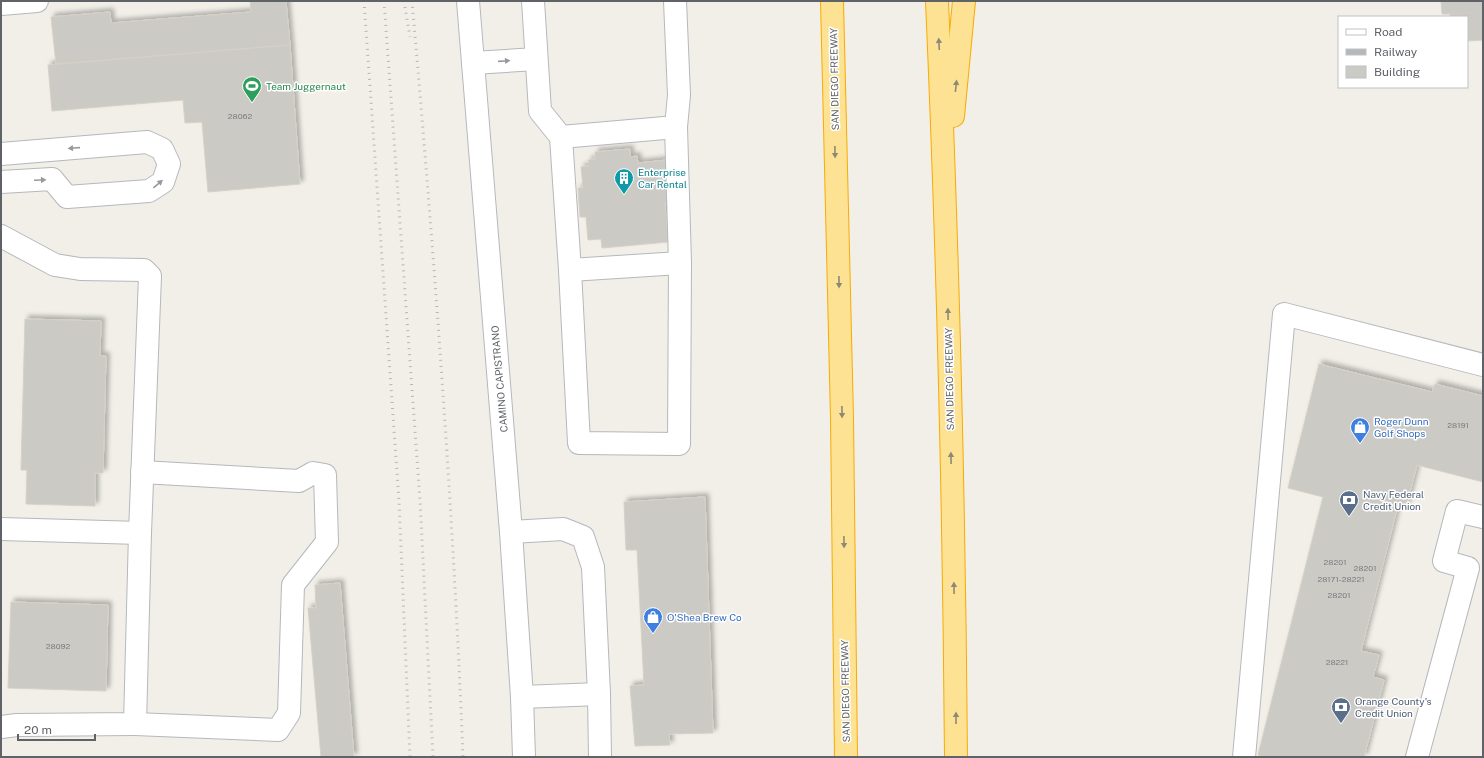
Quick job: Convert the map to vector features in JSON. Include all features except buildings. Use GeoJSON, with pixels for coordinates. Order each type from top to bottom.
{"type":"FeatureCollection","features":[{"type":"Feature","properties":{"kind":"highway","name":"SAN DIEGO FREEWAY"},"geometry":{"type":"LineString","coordinates":[[832,1],[842,418],[846,757]]}},
{"type":"Feature","properties":{"kind":"highway","name":"SAN DIEGO FREEWAY"},"geometry":{"type":"LineString","coordinates":[[937,1],[945,195],[956,757]]}},
{"type":"Feature","properties":{"kind":"highway"},"geometry":{"type":"LineString","coordinates":[[945,195],[964,1]]}},
{"type":"Feature","properties":{"kind":"street"},"geometry":{"type":"LineString","coordinates":[[1,4],[37,1]]}},
{"type":"Feature","properties":{"kind":"street","name":"CAMINO CAPISTRANO"},"geometry":{"type":"LineString","coordinates":[[468,1],[512,532],[524,757]]}},
{"type":"Feature","properties":{"kind":"street"},"geometry":{"type":"LineString","coordinates":[[532,1],[540,111],[561,137],[579,443],[679,444],[680,263],[676,127],[679,95],[675,1]]}},
{"type":"Feature","properties":{"kind":"street"},"geometry":{"type":"LineString","coordinates":[[473,63],[536,59]]}},
{"type":"Feature","properties":{"kind":"street"},"geometry":{"type":"LineString","coordinates":[[561,137],[676,127]]}},
{"type":"Feature","properties":{"kind":"street"},"geometry":{"type":"LineString","coordinates":[[1,154],[147,142],[162,149],[169,164],[163,182],[149,191],[67,197],[52,179],[1,182]]}},
{"type":"Feature","properties":{"kind":"street"},"geometry":{"type":"LineString","coordinates":[[1,236],[55,265],[80,269],[144,270],[150,276],[142,472],[135,724]]}},
{"type":"Feature","properties":{"kind":"street"},"geometry":{"type":"LineString","coordinates":[[570,270],[680,263]]}},
{"type":"Feature","properties":{"kind":"street"},"geometry":{"type":"LineString","coordinates":[[1244,757],[1284,314],[1483,365]]}},
{"type":"Feature","properties":{"kind":"street"},"geometry":{"type":"LineString","coordinates":[[1,727],[16,725],[135,724],[278,730],[289,713],[293,585],[327,542],[325,475],[313,473],[299,481],[142,472]]}},
{"type":"Feature","properties":{"kind":"street"},"geometry":{"type":"LineString","coordinates":[[1417,757],[1468,568],[1444,561],[1457,511],[1483,517]]}},
{"type":"Feature","properties":{"kind":"street"},"geometry":{"type":"LineString","coordinates":[[1,529],[140,533]]}},
{"type":"Feature","properties":{"kind":"street"},"geometry":{"type":"LineString","coordinates":[[512,532],[563,529],[582,537],[593,568],[600,757]]}},
{"type":"Feature","properties":{"kind":"street"},"geometry":{"type":"LineString","coordinates":[[522,697],[598,694]]}},
{"type":"Feature","properties":{"kind":"railway"},"geometry":{"type":"LineString","coordinates":[[364,1],[399,501],[410,757]]}},
{"type":"Feature","properties":{"kind":"railway"},"geometry":{"type":"LineString","coordinates":[[384,1],[420,500],[433,757]]}},
{"type":"Feature","properties":{"kind":"railway"},"geometry":{"type":"LineString","coordinates":[[404,1],[410,37]]}},
{"type":"Feature","properties":{"kind":"railway"},"geometry":{"type":"LineString","coordinates":[[412,1],[442,379],[454,568],[463,757]]}},
{"type":"Feature","properties":{"kind":"place","name":"Team Juggernaut"},"geometry":{"type":"Point","coordinates":[252,103]}},
{"type":"Feature","properties":{"kind":"place","name":"Enterprise Car Rental"},"geometry":{"type":"Point","coordinates":[624,195]}},
{"type":"Feature","properties":{"kind":"place","name":"Roger Dunn Golf Shops"},"geometry":{"type":"Point","coordinates":[1360,444]}},
{"type":"Feature","properties":{"kind":"place","name":"Navy Federal Credit Union"},"geometry":{"type":"Point","coordinates":[1349,517]}},
{"type":"Feature","properties":{"kind":"place","name":"O'Shea Brew Co"},"geometry":{"type":"Point","coordinates":[653,634]}},
{"type":"Feature","properties":{"kind":"place","name":"Orange County's Credit Union"},"geometry":{"type":"Point","coordinates":[1341,724]}}]}
